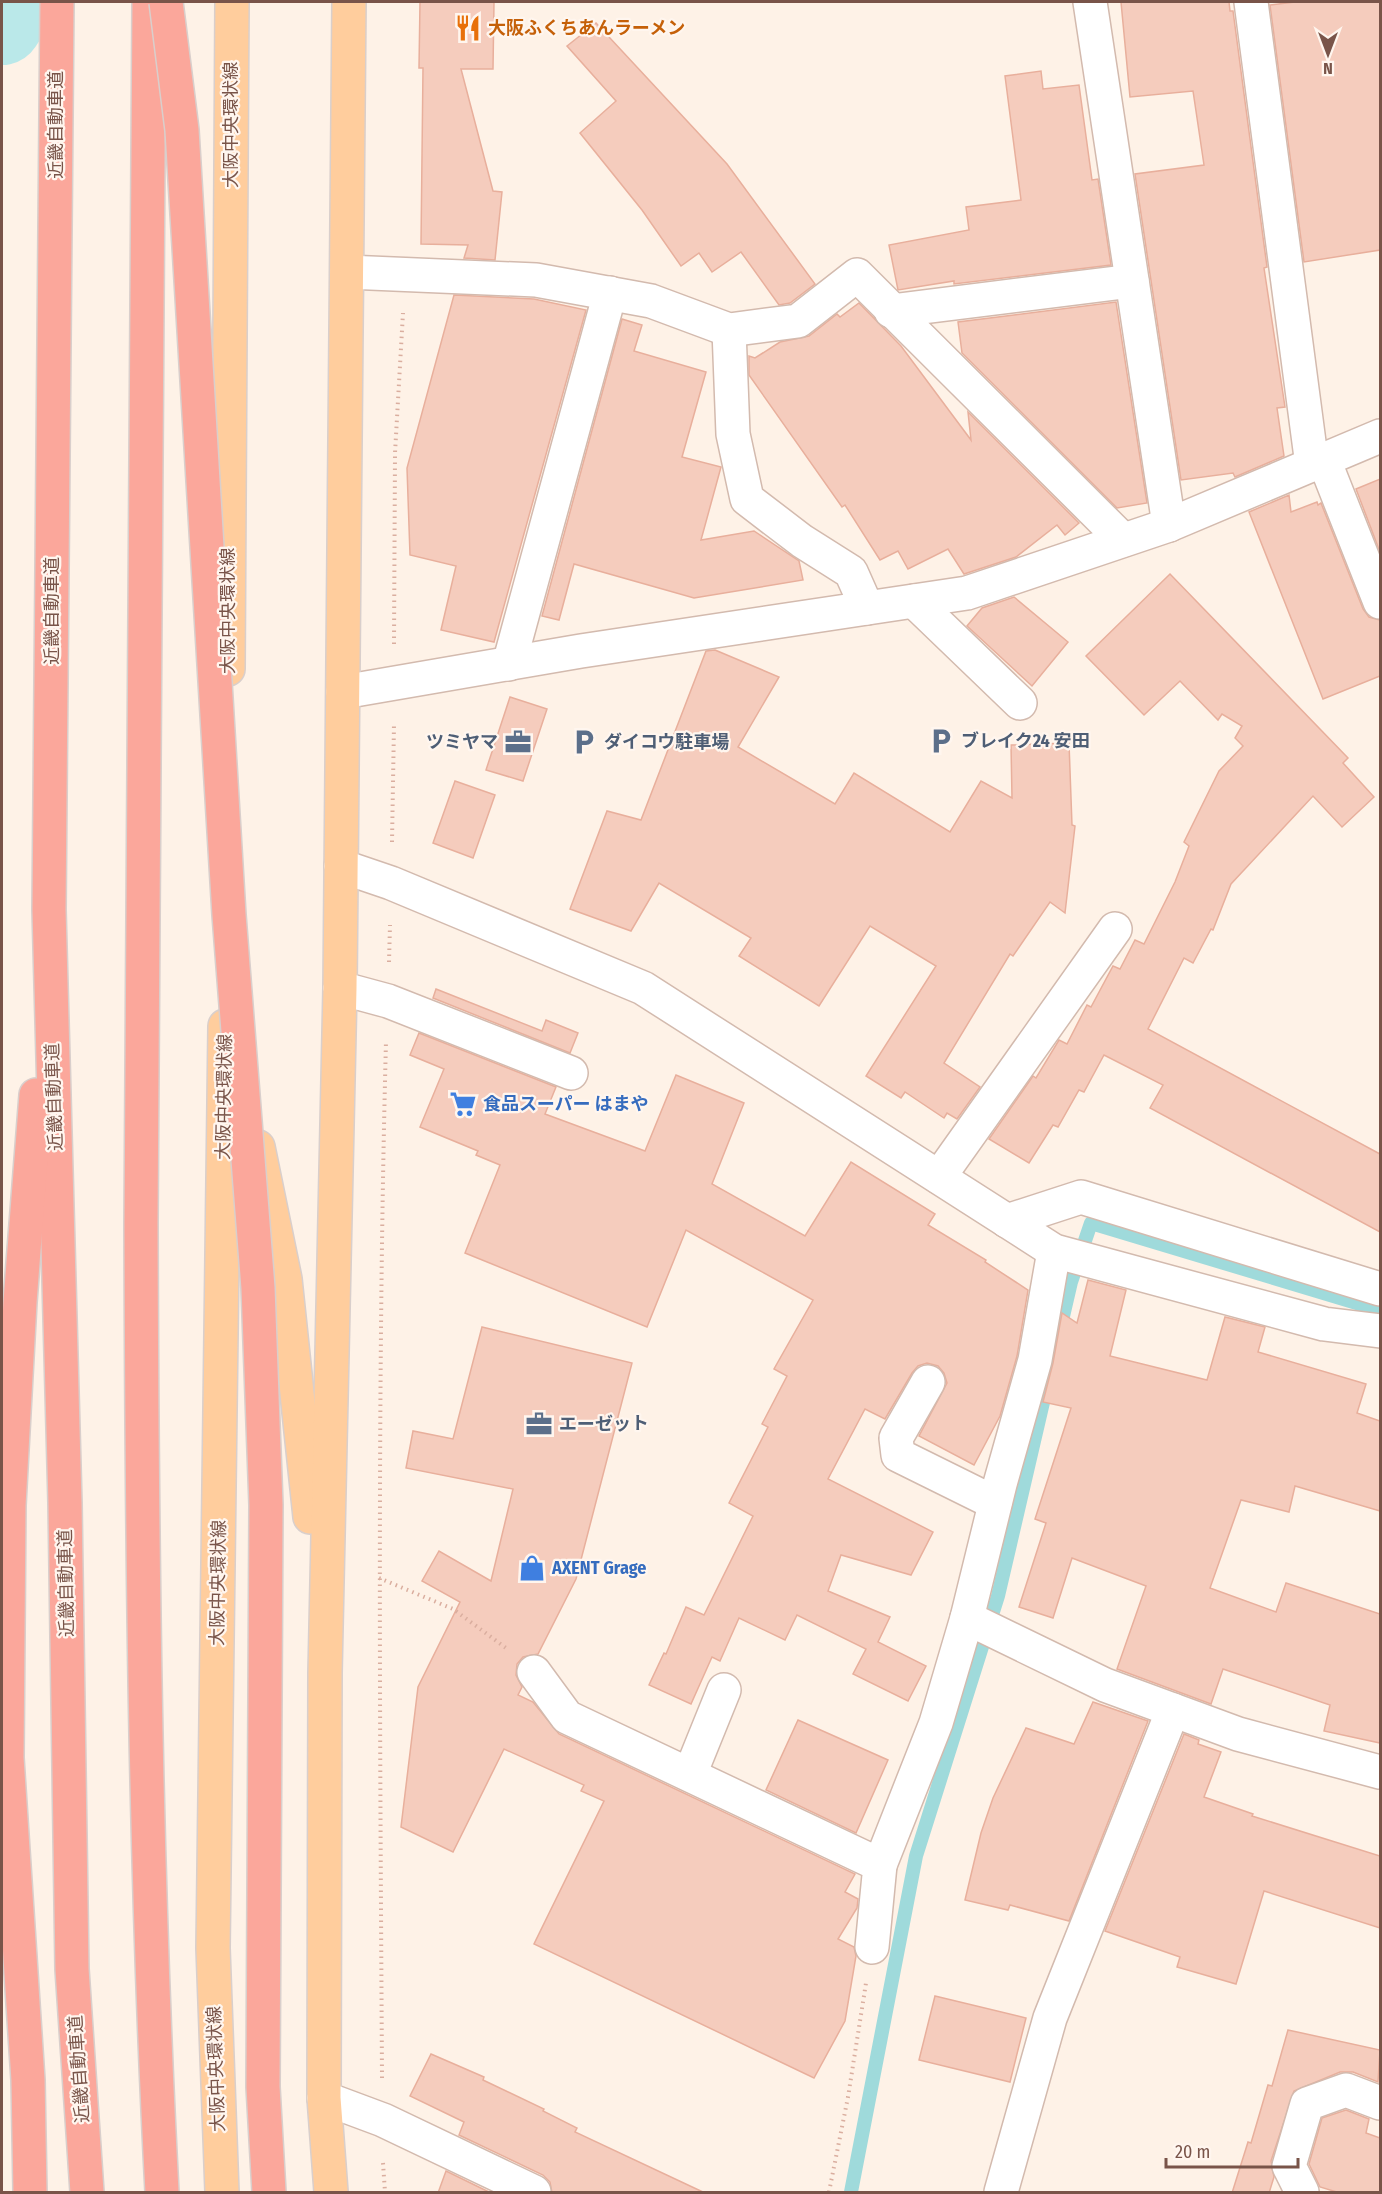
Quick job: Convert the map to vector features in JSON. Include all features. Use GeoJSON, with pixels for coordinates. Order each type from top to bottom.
{"type":"FeatureCollection","features":[{"type":"Feature","properties":{"kind":"highway","name":"近畿自動車道"},"geometry":{"type":"LineString","coordinates":[[57,2],[50,910],[65,1503],[72,1969],[87,2193]]}},
{"type":"Feature","properties":{"kind":"highway"},"geometry":{"type":"LineString","coordinates":[[149,2],[140,916],[141,1505],[147,1821],[162,2193]]}},
{"type":"Feature","properties":{"kind":"highway"},"geometry":{"type":"LineString","coordinates":[[166,2],[182,129],[229,915],[258,1288],[266,1505],[263,2087],[269,2193]]}},
{"type":"Feature","properties":{"kind":"highway"},"geometry":{"type":"LineString","coordinates":[[30,2193],[28,2079],[7,1758],[9,1505],[20,1302],[50,910]]}},
{"type":"Feature","properties":{"kind":"main road","name":"大阪中央環状線"},"geometry":{"type":"LineString","coordinates":[[222,2193],[213,1948],[226,989],[232,2]]}},
{"type":"Feature","properties":{"kind":"main road"},"geometry":{"type":"LineString","coordinates":[[331,2193],[324,2098],[325,1673],[340,988],[349,2]]}},
{"type":"Feature","properties":{"kind":"main road"},"geometry":{"type":"LineString","coordinates":[[226,989],[285,1279],[325,1673]]}},
{"type":"Feature","properties":{"kind":"street"},"geometry":{"type":"LineString","coordinates":[[1090,2],[1169,525]]}},
{"type":"Feature","properties":{"kind":"street"},"geometry":{"type":"LineString","coordinates":[[1251,2],[1318,462],[1380,602]]}},
{"type":"Feature","properties":{"kind":"street"},"geometry":{"type":"LineString","coordinates":[[347,272],[536,280],[651,301],[729,330],[798,321],[857,275],[1123,540]]}},
{"type":"Feature","properties":{"kind":"street"},"geometry":{"type":"LineString","coordinates":[[891,311],[1132,281]]}},
{"type":"Feature","properties":{"kind":"street"},"geometry":{"type":"LineString","coordinates":[[509,664],[609,293]]}},
{"type":"Feature","properties":{"kind":"street"},"geometry":{"type":"LineString","coordinates":[[729,330],[734,434],[747,499],[802,541],[851,572],[867,608]]}},
{"type":"Feature","properties":{"kind":"street"},"geometry":{"type":"LineString","coordinates":[[343,692],[967,593],[1169,525],[1380,436]]}},
{"type":"Feature","properties":{"kind":"street"},"geometry":{"type":"LineString","coordinates":[[915,601],[1020,703]]}},
{"type":"Feature","properties":{"kind":"street"},"geometry":{"type":"LineString","coordinates":[[341,866],[391,884],[643,988],[1056,1252],[1324,1324],[1380,1330]]}},
{"type":"Feature","properties":{"kind":"street"},"geometry":{"type":"LineString","coordinates":[[939,1177],[1115,929]]}},
{"type":"Feature","properties":{"kind":"street"},"geometry":{"type":"LineString","coordinates":[[340,988],[388,1001],[571,1073]]}},
{"type":"Feature","properties":{"kind":"street"},"geometry":{"type":"LineString","coordinates":[[1006,1221],[1080,1197],[1380,1289]]}},
{"type":"Feature","properties":{"kind":"street"},"geometry":{"type":"LineString","coordinates":[[872,1947],[880,1865],[936,1723],[969,1618],[995,1503],[1035,1360],[1056,1252]]}},
{"type":"Feature","properties":{"kind":"street"},"geometry":{"type":"LineString","coordinates":[[928,1382],[896,1438],[898,1455],[995,1503]]}},
{"type":"Feature","properties":{"kind":"street"},"geometry":{"type":"LineString","coordinates":[[969,1618],[1105,1685],[1238,1734],[1380,1772]]}},
{"type":"Feature","properties":{"kind":"street"},"geometry":{"type":"LineString","coordinates":[[534,1672],[567,1717],[880,1865]]}},
{"type":"Feature","properties":{"kind":"street"},"geometry":{"type":"LineString","coordinates":[[690,1774],[724,1690]]}},
{"type":"Feature","properties":{"kind":"street"},"geometry":{"type":"LineString","coordinates":[[1001,2193],[1050,2018],[1173,1710]]}},
{"type":"Feature","properties":{"kind":"street"},"geometry":{"type":"LineString","coordinates":[[1302,2193],[1289,2166],[1307,2104],[1346,2090],[1380,2103]]}},
{"type":"Feature","properties":{"kind":"street"},"geometry":{"type":"LineString","coordinates":[[324,2098],[383,2120],[534,2193]]}},
{"type":"Feature","properties":{"kind":"path"},"geometry":{"type":"LineString","coordinates":[[385,2193],[379,1578],[381,1237],[391,884],[395,453],[405,273]]}},
{"type":"Feature","properties":{"kind":"path"},"geometry":{"type":"LineString","coordinates":[[379,1578],[453,1609],[534,1672]]}},
{"type":"Feature","properties":{"kind":"path"},"geometry":{"type":"LineString","coordinates":[[829,2193],[848,2097],[872,1947]]}},
{"type":"Feature","properties":{"kind":"building"},"geometry":{"type":"Polygon","coordinates":[[[420,2],[494,2],[493,69],[461,69],[493,191],[502,192],[495,260],[464,258],[468,245],[421,244],[423,68],[419,68],[420,2]]]}},
{"type":"Feature","properties":{"kind":"building"},"geometry":{"type":"Polygon","coordinates":[[[1121,2],[1229,2],[1230,11],[1233,11],[1267,267],[1264,268],[1285,407],[1277,408],[1284,456],[1235,477],[1233,473],[1181,480],[1135,174],[1204,165],[1193,91],[1130,97],[1121,2]]]}},
{"type":"Feature","properties":{"kind":"building"},"geometry":{"type":"Polygon","coordinates":[[[1295,2],[1380,2],[1380,250],[1304,262],[1270,5],[1295,2]]]}},
{"type":"Feature","properties":{"kind":"building"},"geometry":{"type":"Polygon","coordinates":[[[596,23],[727,164],[815,284],[790,303],[779,305],[741,252],[712,272],[699,253],[681,266],[642,210],[580,133],[616,101],[567,46],[596,23]]]}},
{"type":"Feature","properties":{"kind":"building"},"geometry":{"type":"Polygon","coordinates":[[[1041,71],[1043,89],[1079,85],[1092,180],[1098,179],[1111,265],[954,284],[954,281],[898,290],[889,245],[969,230],[966,207],[1021,200],[1005,76],[1041,71]]]}},
{"type":"Feature","properties":{"kind":"building"},"geometry":{"type":"Polygon","coordinates":[[[454,295],[534,299],[586,310],[494,642],[441,630],[456,566],[410,555],[407,468],[454,295]]]}},
{"type":"Feature","properties":{"kind":"building"},"geometry":{"type":"Polygon","coordinates":[[[1116,302],[1147,503],[1117,508],[962,353],[958,322],[1116,302]]]}},
{"type":"Feature","properties":{"kind":"building"},"geometry":{"type":"Polygon","coordinates":[[[859,303],[901,346],[971,440],[968,412],[1079,523],[1065,535],[1057,525],[1016,557],[964,574],[948,549],[908,569],[898,551],[880,560],[845,505],[842,507],[749,375],[749,356],[755,358],[780,342],[809,336],[837,314],[840,317],[859,303]]]}},
{"type":"Feature","properties":{"kind":"building"},"geometry":{"type":"Polygon","coordinates":[[[622,319],[642,325],[634,351],[706,372],[682,457],[721,467],[701,540],[754,531],[799,561],[803,580],[694,598],[574,564],[559,620],[542,616],[622,319]]]}},
{"type":"Feature","properties":{"kind":"building"},"geometry":{"type":"Polygon","coordinates":[[[1380,479],[1380,552],[1356,489],[1380,479]]]}},
{"type":"Feature","properties":{"kind":"building"},"geometry":{"type":"Polygon","coordinates":[[[1289,495],[1291,512],[1317,502],[1318,505],[1321,503],[1363,609],[1369,617],[1380,620],[1380,676],[1323,699],[1249,512],[1289,495]]]}},
{"type":"Feature","properties":{"kind":"building"},"geometry":{"type":"Polygon","coordinates":[[[1170,574],[1348,758],[1343,763],[1374,797],[1342,827],[1313,796],[1231,884],[1213,930],[1211,929],[1193,963],[1184,958],[1148,1029],[1380,1154],[1380,1232],[1150,1108],[1163,1085],[1104,1055],[1084,1092],[1079,1090],[1058,1127],[1053,1125],[1029,1163],[989,1139],[1033,1076],[1036,1078],[1059,1040],[1067,1044],[1087,1005],[1091,1007],[1113,966],[1120,969],[1135,940],[1144,944],[1175,882],[1189,846],[1184,842],[1219,771],[1243,746],[1235,738],[1242,726],[1222,714],[1218,720],[1180,681],[1144,715],[1086,656],[1170,574]]]}},
{"type":"Feature","properties":{"kind":"building"},"geometry":{"type":"Polygon","coordinates":[[[1014,597],[1068,642],[1032,686],[967,626],[982,608],[1014,597]]]}},
{"type":"Feature","properties":{"kind":"building"},"geometry":{"type":"Polygon","coordinates":[[[715,650],[779,677],[738,747],[835,804],[854,773],[950,832],[981,781],[1012,798],[1011,745],[1069,743],[1072,825],[1075,826],[1065,913],[1050,902],[1013,956],[1010,954],[944,1063],[980,1087],[957,1119],[947,1113],[944,1118],[905,1092],[901,1098],[866,1076],[936,966],[870,926],[819,1006],[739,956],[751,938],[659,883],[631,931],[570,909],[607,811],[641,820],[706,651],[715,650]]]}},
{"type":"Feature","properties":{"kind":"building"},"geometry":{"type":"Polygon","coordinates":[[[510,697],[547,709],[523,781],[486,770],[510,697]]]}},
{"type":"Feature","properties":{"kind":"building"},"geometry":{"type":"Polygon","coordinates":[[[455,781],[495,795],[473,858],[433,843],[455,781]]]}},
{"type":"Feature","properties":{"kind":"building"},"geometry":{"type":"Polygon","coordinates":[[[436,989],[542,1031],[546,1020],[578,1033],[570,1053],[433,998],[436,989]]]}},
{"type":"Feature","properties":{"kind":"building"},"geometry":{"type":"Polygon","coordinates":[[[419,1033],[556,1087],[545,1114],[645,1151],[676,1075],[744,1103],[712,1184],[805,1236],[851,1162],[935,1214],[928,1225],[986,1260],[985,1262],[1028,1290],[1017,1356],[1000,1416],[974,1465],[919,1436],[947,1383],[944,1373],[938,1366],[927,1363],[918,1366],[912,1373],[885,1419],[865,1409],[828,1479],[933,1532],[911,1575],[841,1555],[828,1591],[890,1617],[878,1642],[926,1666],[908,1701],[853,1674],[866,1649],[797,1615],[785,1640],[739,1618],[720,1661],[712,1657],[691,1704],[649,1685],[664,1653],[666,1654],[686,1607],[704,1615],[753,1516],[729,1503],[768,1427],[762,1424],[787,1376],[774,1369],[813,1300],[686,1230],[647,1327],[465,1253],[500,1165],[476,1155],[478,1151],[420,1127],[444,1069],[410,1055],[419,1033]]]}},
{"type":"Feature","properties":{"kind":"building"},"geometry":{"type":"Polygon","coordinates":[[[1088,1280],[1126,1290],[1110,1356],[1207,1380],[1225,1317],[1265,1327],[1258,1352],[1366,1384],[1357,1413],[1380,1421],[1380,1511],[1295,1486],[1289,1512],[1241,1500],[1210,1588],[1276,1612],[1286,1583],[1380,1614],[1380,1743],[1324,1731],[1330,1705],[1223,1669],[1211,1704],[1117,1669],[1146,1586],[1072,1558],[1053,1618],[1019,1607],[1046,1523],[1035,1519],[1071,1408],[1043,1402],[1062,1313],[1077,1323],[1088,1280]]]}},
{"type":"Feature","properties":{"kind":"building"},"geometry":{"type":"Polygon","coordinates":[[[482,1327],[632,1363],[576,1579],[538,1654],[523,1657],[517,1664],[516,1675],[522,1687],[518,1695],[533,1702],[559,1734],[855,1874],[845,1892],[858,1899],[857,1908],[838,1939],[854,1947],[856,1956],[845,2021],[814,2078],[534,1944],[604,1801],[581,1791],[584,1785],[504,1749],[453,1852],[401,1827],[418,1687],[460,1602],[422,1581],[439,1551],[491,1581],[513,1489],[406,1468],[413,1431],[453,1439],[482,1327]]]}},
{"type":"Feature","properties":{"kind":"building"},"geometry":{"type":"Polygon","coordinates":[[[1093,1702],[1148,1721],[1069,1921],[1010,1905],[1008,1910],[965,1900],[981,1833],[993,1798],[1026,1728],[1074,1744],[1093,1702]]]}},
{"type":"Feature","properties":{"kind":"building"},"geometry":{"type":"Polygon","coordinates":[[[798,1720],[888,1760],[856,1833],[766,1790],[798,1720]]]}},
{"type":"Feature","properties":{"kind":"building"},"geometry":{"type":"Polygon","coordinates":[[[1184,1734],[1199,1740],[1198,1744],[1221,1752],[1204,1797],[1253,1814],[1252,1816],[1380,1856],[1380,1928],[1264,1891],[1236,1984],[1177,1967],[1180,1957],[1105,1931],[1184,1734]]]}},
{"type":"Feature","properties":{"kind":"building"},"geometry":{"type":"Polygon","coordinates":[[[935,1996],[1026,2018],[1010,2082],[919,2060],[935,1996]]]}},
{"type":"Feature","properties":{"kind":"building"},"geometry":{"type":"Polygon","coordinates":[[[1288,2030],[1380,2050],[1378,2082],[1353,2072],[1340,2072],[1294,2091],[1271,2161],[1274,2177],[1269,2193],[1232,2193],[1248,2142],[1251,2143],[1268,2085],[1272,2086],[1288,2030]]]}},
{"type":"Feature","properties":{"kind":"building"},"geometry":{"type":"Polygon","coordinates":[[[431,2054],[484,2077],[483,2080],[544,2109],[543,2111],[577,2128],[575,2132],[705,2193],[552,2193],[550,2182],[543,2175],[459,2135],[464,2122],[410,2096],[431,2054]]]}},
{"type":"Feature","properties":{"kind":"building"},"geometry":{"type":"Polygon","coordinates":[[[1346,2110],[1369,2119],[1366,2133],[1380,2138],[1380,2193],[1340,2193],[1320,2187],[1309,2164],[1322,2118],[1346,2110]]]}},
{"type":"Feature","properties":{"kind":"building"},"geometry":{"type":"Polygon","coordinates":[[[446,2171],[491,2193],[438,2193],[446,2171]]]}},
{"type":"Feature","properties":{"kind":"waterway"},"geometry":{"type":"LineString","coordinates":[[2,25],[17,2]]}},
{"type":"Feature","properties":{"kind":"waterway"},"geometry":{"type":"LineString","coordinates":[[851,2192],[916,1856],[998,1596],[1071,1282],[1091,1223],[1380,1310]]}},
{"type":"Feature","properties":{"kind":"place","name":"大阪ふくちあんラーメン"},"geometry":{"type":"Point","coordinates":[468,28]}},
{"type":"Feature","properties":{"kind":"place","name":"ブレイク24 安田"},"geometry":{"type":"Point","coordinates":[941,741]}},
{"type":"Feature","properties":{"kind":"place","name":"ツミヤマ"},"geometry":{"type":"Point","coordinates":[518,742]}},
{"type":"Feature","properties":{"kind":"place","name":"ダイコウ駐車場"},"geometry":{"type":"Point","coordinates":[584,742]}},
{"type":"Feature","properties":{"kind":"place","name":"食品スーパー はまや"},"geometry":{"type":"Point","coordinates":[463,1104]}},
{"type":"Feature","properties":{"kind":"place","name":"エーゼット"},"geometry":{"type":"Point","coordinates":[539,1424]}},
{"type":"Feature","properties":{"kind":"place","name":"AXENT Grage"},"geometry":{"type":"Point","coordinates":[532,1568]}}]}
